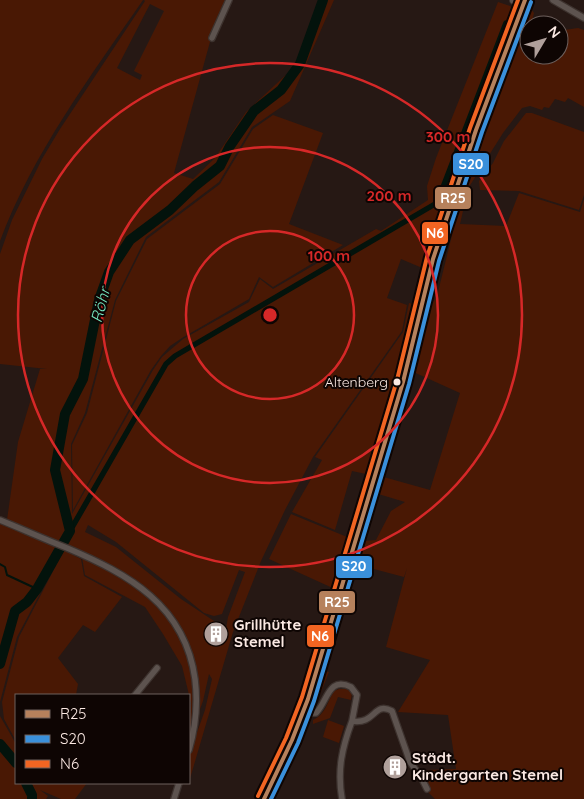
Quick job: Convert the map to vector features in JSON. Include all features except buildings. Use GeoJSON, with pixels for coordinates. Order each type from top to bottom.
{"type":"FeatureCollection","features":[{"type":"Feature","properties":{"kind":"main road"},"geometry":{"type":"LineString","coordinates":[[264,799],[302,714],[383,451],[414,342],[433,258],[476,130],[525,1],[514,0]]}},
{"type":"Feature","properties":{"kind":"street"},"geometry":{"type":"LineString","coordinates":[[212,38],[229,0]]}},
{"type":"Feature","properties":{"kind":"street"},"geometry":{"type":"LineString","coordinates":[[554,0],[584,18]]}},
{"type":"Feature","properties":{"kind":"street"},"geometry":{"type":"LineString","coordinates":[[0,520],[98,561],[129,578],[166,611],[185,642],[192,662],[196,689],[195,727],[190,746]]}},
{"type":"Feature","properties":{"kind":"street"},"geometry":{"type":"LineString","coordinates":[[136,694],[156,668]]}},
{"type":"Feature","properties":{"kind":"street"},"geometry":{"type":"LineString","coordinates":[[302,714],[316,713],[321,709],[326,696],[337,685],[345,684],[351,687],[357,695],[340,766],[342,799]]}},
{"type":"Feature","properties":{"kind":"street"},"geometry":{"type":"LineString","coordinates":[[352,721],[361,722],[369,719],[380,708],[392,711],[410,762],[427,789]]}},
{"type":"Feature","properties":{"kind":"street"},"geometry":{"type":"LineString","coordinates":[[174,799],[179,784]]}},
{"type":"Feature","properties":{"kind":"shaded area"},"geometry":{"type":"Polygon","coordinates":[[[0,0],[143,0],[83,87],[46,146],[13,209],[0,241],[0,0]]]}},
{"type":"Feature","properties":{"kind":"shaded area"},"geometry":{"type":"Polygon","coordinates":[[[144,0],[225,0],[216,20],[174,173],[193,179],[215,158],[246,112],[288,73],[297,60],[319,0],[334,0],[290,101],[252,127],[219,182],[146,237],[115,300],[85,413],[71,444],[72,514],[162,357],[183,339],[249,302],[260,279],[273,289],[376,229],[381,231],[428,200],[427,186],[436,158],[498,2],[510,6],[515,12],[427,270],[401,259],[387,298],[407,305],[402,331],[313,457],[285,510],[261,561],[233,632],[190,779],[190,752],[205,710],[212,679],[209,674],[203,701],[190,736],[190,694],[182,666],[145,607],[85,575],[82,557],[7,520],[18,442],[40,369],[47,369],[0,364],[0,254],[12,220],[42,159],[144,0]],[[150,4],[117,68],[140,80],[142,75],[134,71],[164,11],[150,4]],[[88,525],[85,532],[116,547],[181,599],[226,629],[228,617],[245,572],[239,570],[222,614],[214,616],[204,613],[116,542],[88,525]]]}},
{"type":"Feature","properties":{"kind":"shaded area"},"geometry":{"type":"Polygon","coordinates":[[[531,9],[534,15],[529,15],[531,9]]]}},
{"type":"Feature","properties":{"kind":"shaded area"},"geometry":{"type":"Polygon","coordinates":[[[578,28],[584,30],[584,107],[568,98],[565,102],[555,99],[549,108],[544,107],[542,110],[530,106],[522,108],[503,133],[467,190],[465,189],[519,42],[519,65],[569,65],[569,29],[578,28]]]}},
{"type":"Feature","properties":{"kind":"shaded area"},"geometry":{"type":"Polygon","coordinates":[[[526,113],[532,113],[584,132],[584,195],[579,210],[519,191],[480,190],[479,181],[493,163],[504,141],[526,113]]]}},
{"type":"Feature","properties":{"kind":"shaded area"},"geometry":{"type":"Polygon","coordinates":[[[273,115],[323,133],[289,224],[343,245],[273,287],[259,277],[249,299],[170,346],[151,370],[73,510],[72,445],[87,413],[116,301],[147,239],[220,184],[253,129],[273,115]]]}},
{"type":"Feature","properties":{"kind":"shaded area"},"geometry":{"type":"Polygon","coordinates":[[[519,193],[580,212],[584,199],[584,799],[435,799],[429,793],[421,775],[425,770],[456,769],[448,715],[398,712],[430,660],[386,647],[407,568],[404,577],[355,564],[363,541],[376,540],[391,511],[405,502],[375,493],[380,476],[430,490],[460,393],[409,370],[423,318],[437,296],[458,211],[463,211],[460,224],[506,226],[519,193]]]}},
{"type":"Feature","properties":{"kind":"shaded area"},"geometry":{"type":"Polygon","coordinates":[[[409,303],[418,305],[371,475],[352,471],[335,530],[292,512],[322,460],[315,457],[403,332],[409,303]]]}},
{"type":"Feature","properties":{"kind":"shaded area"},"geometry":{"type":"Polygon","coordinates":[[[291,514],[352,539],[337,590],[269,559],[291,514]]]}},
{"type":"Feature","properties":{"kind":"shaded area"},"geometry":{"type":"Polygon","coordinates":[[[0,523],[63,550],[17,637],[0,702],[0,523]]]}},
{"type":"Feature","properties":{"kind":"shaded area"},"geometry":{"type":"Polygon","coordinates":[[[64,550],[81,559],[84,576],[122,597],[95,632],[83,625],[58,658],[78,684],[76,694],[15,694],[15,739],[4,719],[2,702],[19,637],[64,550]]]}},
{"type":"Feature","properties":{"kind":"shaded area"},"geometry":{"type":"Polygon","coordinates":[[[321,670],[329,672],[317,702],[313,700],[321,670]]]}},
{"type":"Feature","properties":{"kind":"shaded area"},"geometry":{"type":"Polygon","coordinates":[[[346,689],[352,692],[351,700],[338,697],[330,718],[313,724],[313,720],[324,711],[334,691],[346,689]]]}},
{"type":"Feature","properties":{"kind":"shaded area"},"geometry":{"type":"Polygon","coordinates":[[[0,716],[15,742],[15,784],[86,784],[75,799],[61,799],[40,790],[48,796],[46,799],[0,799],[0,716]]]}},
{"type":"Feature","properties":{"kind":"shaded area"},"geometry":{"type":"Polygon","coordinates":[[[328,720],[344,726],[339,743],[323,737],[328,720]]]}},
{"type":"Feature","properties":{"kind":"waterway","name":"Röhr"},"geometry":{"type":"LineString","coordinates":[[0,664],[15,611],[27,602],[37,589],[70,531],[55,470],[65,414],[83,379],[99,300],[109,272],[130,240],[170,210],[195,186],[220,166],[230,146],[254,111],[281,90],[300,64],[323,0]]}},
{"type":"Feature","properties":{"kind":"waterway"},"geometry":{"type":"LineString","coordinates":[[70,531],[166,364],[175,356],[435,204],[506,23]]}},
{"type":"Feature","properties":{"kind":"waterway"},"geometry":{"type":"LineString","coordinates":[[0,564],[5,567],[7,575],[37,589]]}},
{"type":"Feature","properties":{"kind":"waterway","name":"Röhr"},"geometry":{"type":"LineString","coordinates":[[0,744],[15,762]]}},
{"type":"Feature","properties":{"kind":"waterway","name":"Röhr"},"geometry":{"type":"LineString","coordinates":[[26,784],[32,799]]}},
{"type":"Feature","properties":{"kind":"transit line","name":"N6"},"geometry":{"type":"LineString","coordinates":[[258,796],[286,738],[302,697],[397,380],[427,257],[470,128],[518,0]]}},
{"type":"Feature","properties":{"kind":"transit line","name":"R25"},"geometry":{"type":"LineString","coordinates":[[264,799],[292,740],[308,699],[403,382],[433,259],[476,130],[525,0]]}},
{"type":"Feature","properties":{"kind":"transit line","name":"S20"},"geometry":{"type":"LineString","coordinates":[[271,799],[298,743],[314,701],[409,384],[439,261],[482,132],[531,2]]}},
{"type":"Feature","properties":{"kind":"place","name":"Altenberg"},"geometry":{"type":"Point","coordinates":[397,382]}},
{"type":"Feature","properties":{"kind":"place","name":"Grillhütte Stemel"},"geometry":{"type":"Point","coordinates":[216,634]}},
{"type":"Feature","properties":{"kind":"place","name":"Städt. Kindergarten Stemel"},"geometry":{"type":"Point","coordinates":[395,767]}}]}
